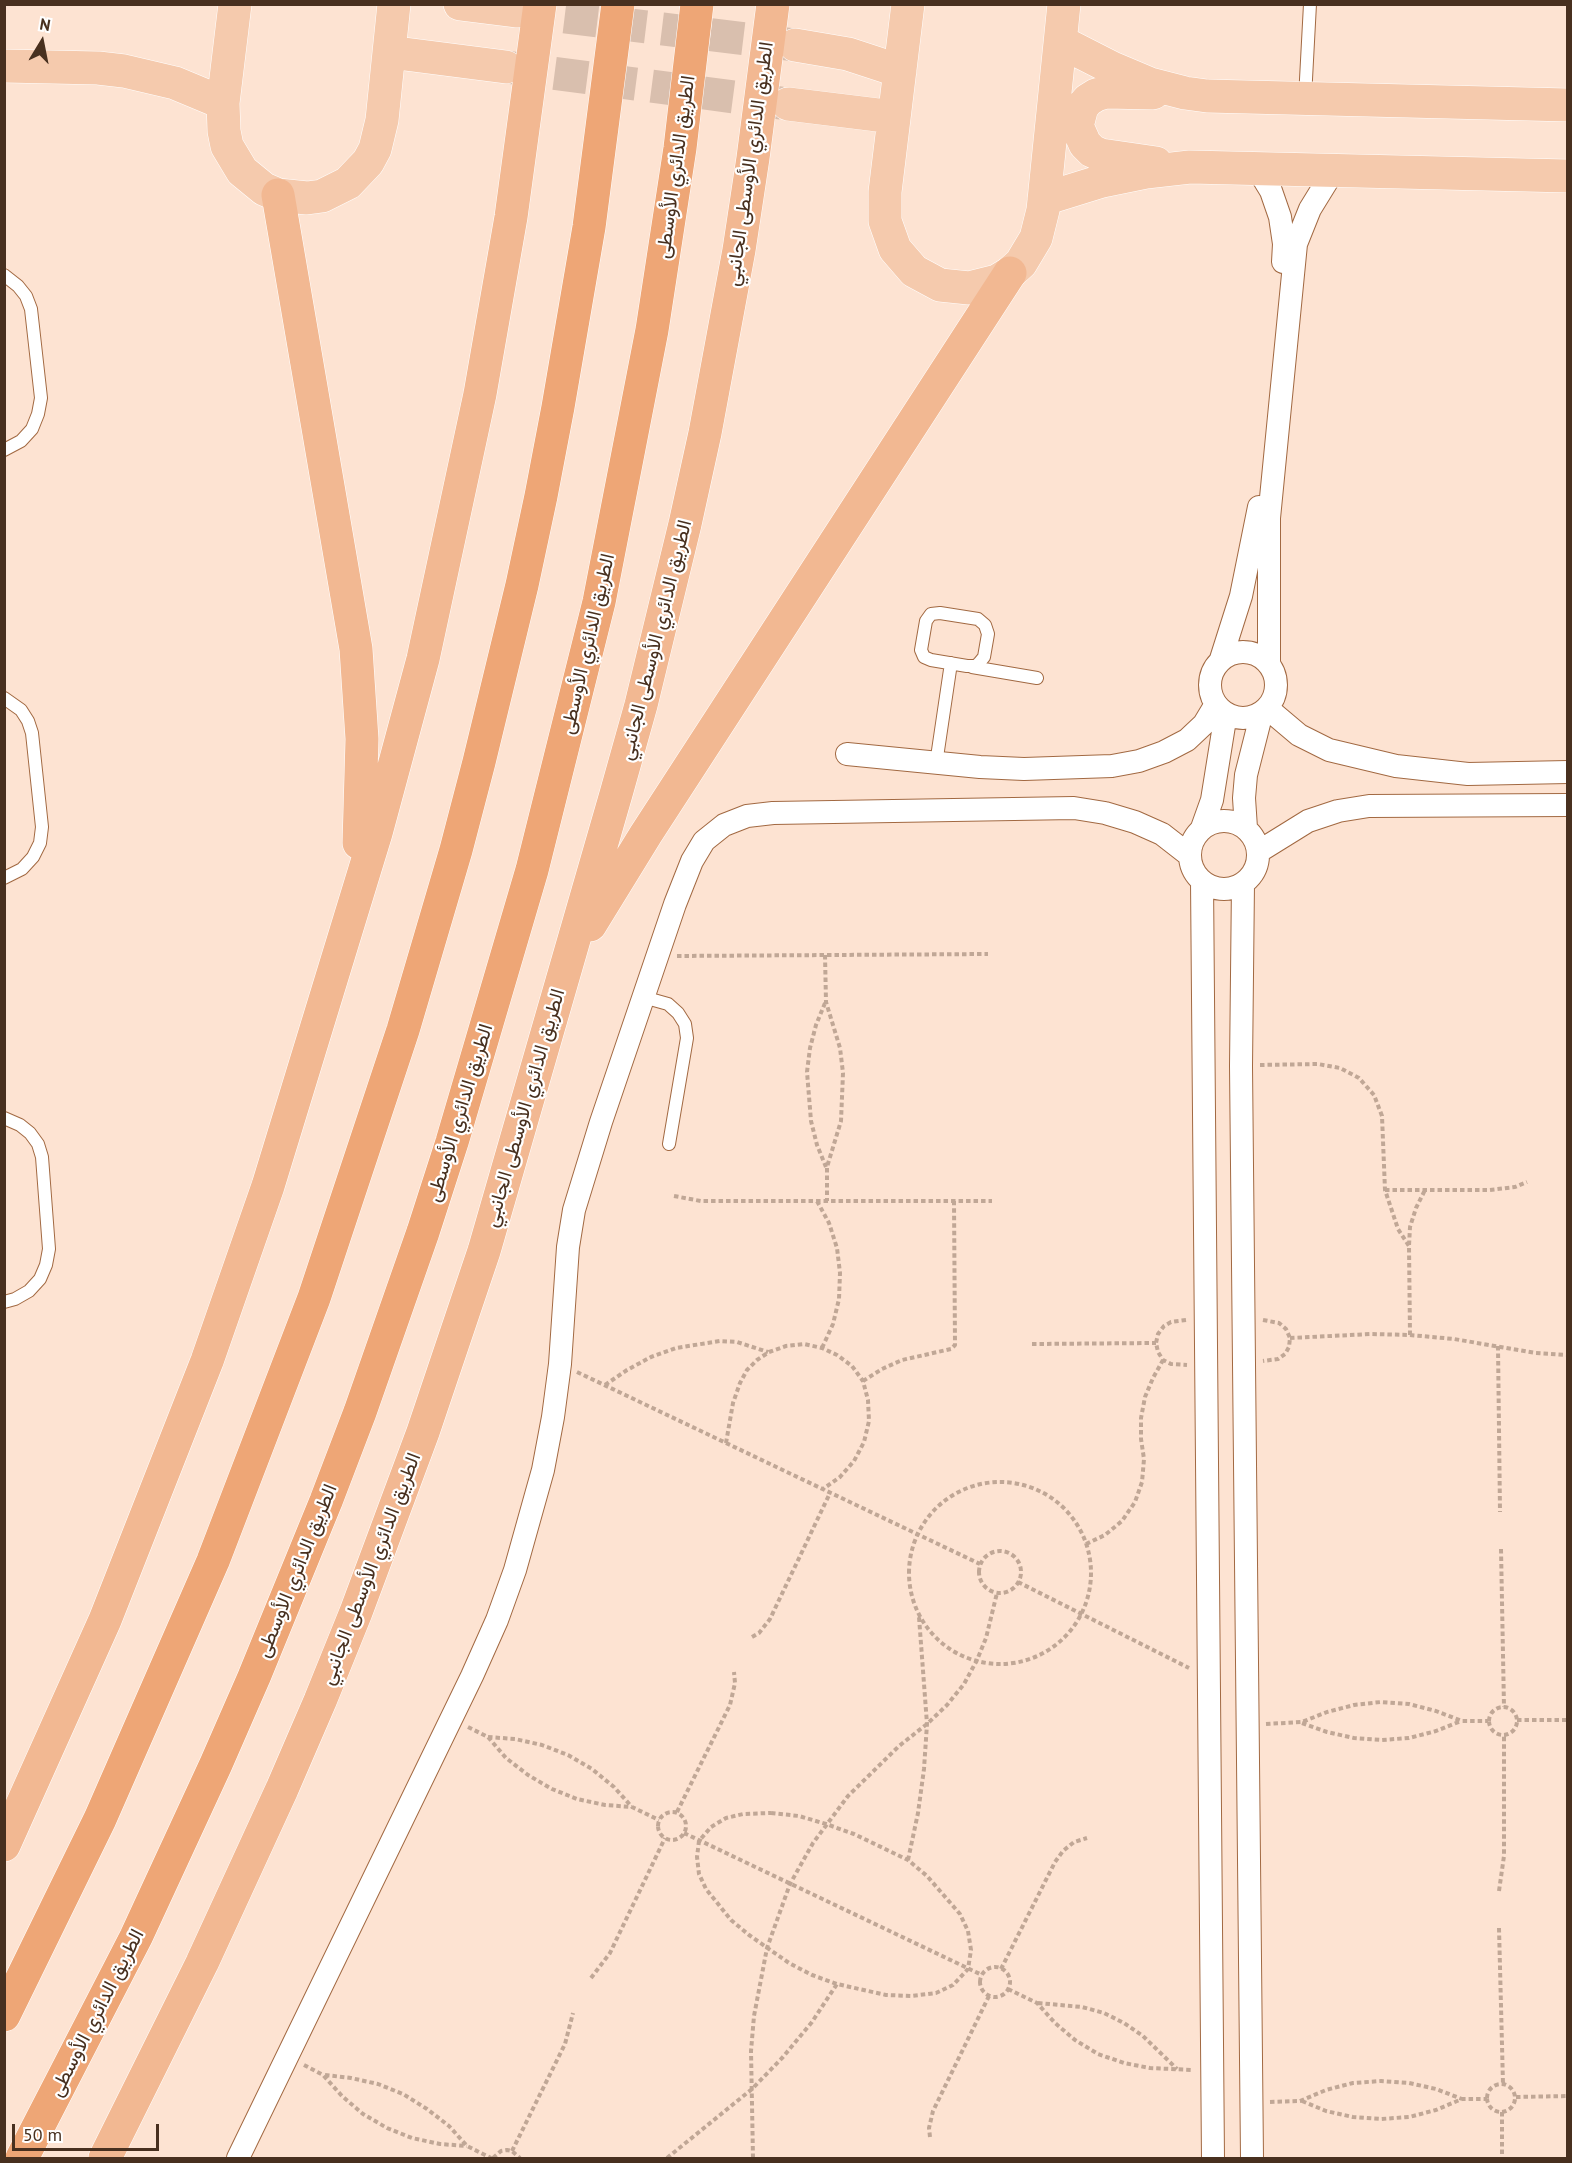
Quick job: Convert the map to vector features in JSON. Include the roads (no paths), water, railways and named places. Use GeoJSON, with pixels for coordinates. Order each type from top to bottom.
{"type":"FeatureCollection","features":[{"type":"Feature","properties":{"kind":"highway"},"geometry":{"type":"LineString","coordinates":[[4,2015],[100,1819],[154,1701],[218,1550],[314,1298],[403,1030],[476,773],[536,518],[589,227],[618,4]]}},
{"type":"Feature","properties":{"kind":"highway","name":"الطريق الدائري الأوسطى"},"geometry":{"type":"LineString","coordinates":[[22,2158],[136,1937],[212,1775],[254,1677],[360,1412],[452,1142],[532,870],[599,602],[654,319],[680,148],[698,4]]}},
{"type":"Feature","properties":{"kind":"highway","name":"الطريق الدائري الأوسطى الجانبي"},"geometry":{"type":"LineString","coordinates":[[105,2158],[197,1974],[287,1778],[360,1601],[466,1308],[512,1159],[638,716],[685,524],[739,250],[773,4]]}},
{"type":"Feature","properties":{"kind":"highway"},"geometry":{"type":"LineString","coordinates":[[4,1845],[110,1609],[207,1361],[268,1186],[376,833],[430,626],[480,394],[512,217],[528,8]]}},
{"type":"Feature","properties":{"kind":"highway"},"geometry":{"type":"LineString","coordinates":[[278,195],[356,649],[363,739],[362,785],[360,830],[348,920]]}},
{"type":"Feature","properties":{"kind":"highway"},"geometry":{"type":"LineString","coordinates":[[564,974],[600,908],[645,834],[1010,273]]}},
{"type":"Feature","properties":{"kind":"main road"},"geometry":{"type":"LineString","coordinates":[[235,4],[223,103],[224,131],[233,159],[252,181],[278,195],[307,198],[322,196],[348,183],[364,168],[375,149],[379,135],[394,4]]}},
{"type":"Feature","properties":{"kind":"main road"},"geometry":{"type":"LineString","coordinates":[[460,4],[528,8]]}},
{"type":"Feature","properties":{"kind":"main road"},"geometry":{"type":"LineString","coordinates":[[908,4],[885,192],[885,221],[895,249],[903,261],[926,279],[954,288],[997,281],[1021,263],[1036,238],[1044,199],[1064,4]]}},
{"type":"Feature","properties":{"kind":"main road"},"geometry":{"type":"LineString","coordinates":[[1061,42],[1150,84],[1185,93]]}},
{"type":"Feature","properties":{"kind":"main road"},"geometry":{"type":"LineString","coordinates":[[795,45],[831,50],[900,71]]}},
{"type":"Feature","properties":{"kind":"main road"},"geometry":{"type":"LineString","coordinates":[[389,52],[506,67]]}},
{"type":"Feature","properties":{"kind":"main road"},"geometry":{"type":"LineString","coordinates":[[848,111],[868,101],[874,87],[874,72],[866,59]]}},
{"type":"Feature","properties":{"kind":"main road"},"geometry":{"type":"LineString","coordinates":[[4,66],[98,68],[124,71],[175,83],[223,103]]}},
{"type":"Feature","properties":{"kind":"main road"},"geometry":{"type":"LineString","coordinates":[[1568,105],[1230,98],[1185,93],[1106,92],[1096,94],[1082,107],[1077,126],[1084,144],[1101,155],[1190,167],[1568,176]]}},
{"type":"Feature","properties":{"kind":"main road"},"geometry":{"type":"LineString","coordinates":[[789,104],[894,117]]}},
{"type":"Feature","properties":{"kind":"main road"},"geometry":{"type":"LineString","coordinates":[[1044,199],[1113,179],[1146,172],[1190,167]]}},
{"type":"Feature","properties":{"kind":"street"},"geometry":{"type":"LineString","coordinates":[[1221,659],[1234,653],[1247,652],[1259,655],[1269,664],[1273,669],[1277,687],[1274,699],[1264,710],[1250,717],[1244,717],[1221,708],[1211,693],[1210,680],[1214,668],[1221,659],[1241,596],[1258,517],[1284,244],[1280,217],[1271,191],[1257,168]]}},
{"type":"Feature","properties":{"kind":"street"},"geometry":{"type":"LineString","coordinates":[[1269,664],[1269,518],[1296,244],[1310,209],[1334,170]]}},
{"type":"Feature","properties":{"kind":"street"},"geometry":{"type":"LineString","coordinates":[[846,754],[936,764],[1024,769],[1112,766],[1139,761],[1187,740],[1221,708]]}},
{"type":"Feature","properties":{"kind":"street"},"geometry":{"type":"LineString","coordinates":[[1202,828],[1213,822],[1224,820],[1235,822],[1246,828],[1256,843],[1258,852],[1257,864],[1244,883],[1234,888],[1212,887],[1195,874],[1189,855],[1192,840],[1202,828],[1212,800],[1221,708]]}},
{"type":"Feature","properties":{"kind":"street"},"geometry":{"type":"LineString","coordinates":[[1264,710],[1299,735],[1329,750],[1396,766],[1468,774],[1568,772]]}},
{"type":"Feature","properties":{"kind":"street"},"geometry":{"type":"LineString","coordinates":[[1246,828],[1244,798],[1246,775],[1264,710]]}},
{"type":"Feature","properties":{"kind":"street"},"geometry":{"type":"LineString","coordinates":[[1258,852],[1308,821],[1338,811],[1369,806],[1568,805]]}},
{"type":"Feature","properties":{"kind":"street"},"geometry":{"type":"LineString","coordinates":[[238,2158],[472,1677],[497,1620],[530,1521],[553,1417],[560,1365],[568,1247],[574,1210],[657,956],[692,861],[704,841],[724,825],[747,816],[773,813],[1074,808],[1105,813],[1135,822],[1162,834],[1189,855]]}},
{"type":"Feature","properties":{"kind":"street"},"geometry":{"type":"LineString","coordinates":[[1202,881],[1213,2158]]}},
{"type":"Feature","properties":{"kind":"street"},"geometry":{"type":"LineString","coordinates":[[1244,883],[1241,1066],[1252,2158]]}},
{"type":"Feature","properties":{"kind":"street"},"geometry":{"type":"LineString","coordinates":[[1212,2055],[1251,2055]]}},
{"type":"Feature","properties":{"kind":"lane"},"geometry":{"type":"LineString","coordinates":[[1305,99],[1310,4]]}},
{"type":"Feature","properties":{"kind":"lane"},"geometry":{"type":"LineString","coordinates":[[4,275],[26,296],[31,309],[41,398],[32,429],[21,441],[4,450]]}},
{"type":"Feature","properties":{"kind":"lane"},"geometry":{"type":"LineString","coordinates":[[972,667],[984,657],[988,634],[985,625],[978,619],[940,613],[931,614],[926,621],[922,654],[927,659],[972,667],[1037,678]]}},
{"type":"Feature","properties":{"kind":"lane"},"geometry":{"type":"LineString","coordinates":[[936,764],[951,663]]}},
{"type":"Feature","properties":{"kind":"lane"},"geometry":{"type":"LineString","coordinates":[[4,698],[21,710],[32,733],[42,827],[40,843],[33,857],[22,869],[4,878]]}},
{"type":"Feature","properties":{"kind":"lane"},"geometry":{"type":"LineString","coordinates":[[643,997],[668,1004],[685,1024],[687,1038],[669,1144]]}},
{"type":"Feature","properties":{"kind":"lane"},"geometry":{"type":"LineString","coordinates":[[4,1118],[20,1125],[38,1144],[42,1157],[49,1249],[40,1279],[29,1291],[4,1302]]}},
{"type":"Feature","properties":{"kind":"tunnel"},"geometry":{"type":"LineString","coordinates":[[516,11],[795,45]]}},
{"type":"Feature","properties":{"kind":"tunnel"},"geometry":{"type":"LineString","coordinates":[[506,67],[788,104]]}}]}
